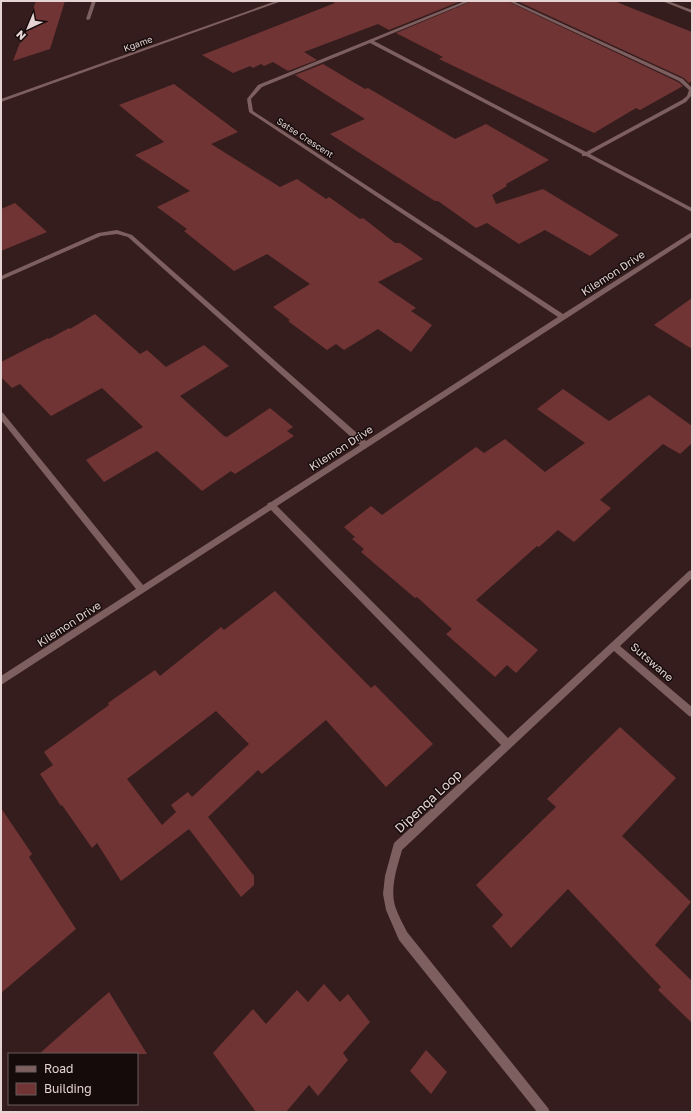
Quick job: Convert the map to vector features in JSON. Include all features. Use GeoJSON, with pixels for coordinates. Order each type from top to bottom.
{"type":"FeatureCollection","features":[{"type":"Feature","properties":{"kind":"street"},"geometry":{"type":"LineString","coordinates":[[88,19],[94,1]]}},
{"type":"Feature","properties":{"kind":"street","name":"Kgame"},"geometry":{"type":"LineString","coordinates":[[1,101],[280,1]]}},
{"type":"Feature","properties":{"kind":"street","name":"Satse Crescent"},"geometry":{"type":"LineString","coordinates":[[469,1],[260,86],[249,99],[251,112],[564,318]]}},
{"type":"Feature","properties":{"kind":"street"},"geometry":{"type":"LineString","coordinates":[[510,1],[681,80],[691,90],[689,96],[684,101],[584,155]]}},
{"type":"Feature","properties":{"kind":"street"},"geometry":{"type":"LineString","coordinates":[[664,1],[692,12]]}},
{"type":"Feature","properties":{"kind":"street"},"geometry":{"type":"LineString","coordinates":[[370,41],[584,155],[692,210]]}},
{"type":"Feature","properties":{"kind":"street"},"geometry":{"type":"LineString","coordinates":[[1,278],[100,234],[117,232],[130,236],[365,445]]}},
{"type":"Feature","properties":{"kind":"street","name":"Kilemon Drive"},"geometry":{"type":"LineString","coordinates":[[1,681],[692,234]]}},
{"type":"Feature","properties":{"kind":"street"},"geometry":{"type":"LineString","coordinates":[[1,415],[142,590]]}},
{"type":"Feature","properties":{"kind":"street"},"geometry":{"type":"LineString","coordinates":[[271,505],[508,745]]}},
{"type":"Feature","properties":{"kind":"street","name":"Dipenqa Loop"},"geometry":{"type":"LineString","coordinates":[[544,1112],[403,936],[394,916],[388,895],[391,871],[398,848],[692,573]]}},
{"type":"Feature","properties":{"kind":"street","name":"Sutswane"},"geometry":{"type":"LineString","coordinates":[[614,646],[692,713]]}},
{"type":"Feature","properties":{"kind":"building"},"geometry":{"type":"Polygon","coordinates":[[[36,1],[65,1],[50,49],[13,61],[36,1]]]}},
{"type":"Feature","properties":{"kind":"building"},"geometry":{"type":"Polygon","coordinates":[[[331,1],[461,1],[389,30],[378,24],[304,52],[317,60],[288,71],[273,62],[264,66],[261,64],[253,68],[250,66],[233,73],[202,55],[335,3],[331,1]]]}},
{"type":"Feature","properties":{"kind":"building"},"geometry":{"type":"Polygon","coordinates":[[[472,1],[507,1],[678,82],[683,86],[640,110],[636,108],[594,133],[439,59],[443,57],[396,33],[472,1]]]}},
{"type":"Feature","properties":{"kind":"building"},"geometry":{"type":"Polygon","coordinates":[[[517,1],[614,1],[692,32],[692,81],[689,83],[684,78],[517,1]]]}},
{"type":"Feature","properties":{"kind":"building"},"geometry":{"type":"Polygon","coordinates":[[[323,64],[365,89],[368,88],[455,139],[486,124],[549,160],[506,184],[507,186],[492,195],[496,204],[543,189],[619,235],[590,256],[545,230],[519,244],[487,223],[476,228],[438,201],[435,201],[330,134],[365,119],[295,75],[323,64]]]}},
{"type":"Feature","properties":{"kind":"building"},"geometry":{"type":"Polygon","coordinates":[[[174,84],[238,132],[211,144],[280,187],[297,179],[326,199],[329,197],[360,219],[363,218],[395,243],[400,243],[423,259],[378,282],[416,308],[411,311],[432,325],[411,352],[378,329],[344,350],[336,344],[327,350],[288,321],[290,320],[273,307],[310,284],[267,254],[234,271],[184,231],[187,229],[157,207],[190,191],[135,155],[164,142],[119,105],[174,84]]]}},
{"type":"Feature","properties":{"kind":"building"},"geometry":{"type":"Polygon","coordinates":[[[15,203],[47,232],[1,251],[1,209],[15,203]]]}},
{"type":"Feature","properties":{"kind":"building"},"geometry":{"type":"Polygon","coordinates":[[[692,298],[692,349],[654,325],[692,298]]]}},
{"type":"Feature","properties":{"kind":"building"},"geometry":{"type":"Polygon","coordinates":[[[95,314],[140,354],[147,350],[166,367],[204,345],[229,366],[180,396],[224,436],[227,437],[270,408],[293,427],[287,431],[294,436],[235,474],[231,471],[202,491],[157,451],[104,482],[86,460],[143,427],[102,388],[51,416],[20,384],[12,388],[1,377],[1,362],[48,338],[49,339],[69,328],[70,329],[95,314]]]}},
{"type":"Feature","properties":{"kind":"building"},"geometry":{"type":"Polygon","coordinates":[[[563,389],[609,421],[649,395],[692,426],[692,443],[680,454],[663,444],[600,500],[611,508],[574,542],[558,530],[539,547],[537,546],[476,600],[538,650],[516,673],[507,665],[495,677],[446,634],[452,629],[417,597],[415,598],[361,552],[364,549],[352,539],[355,537],[344,527],[371,506],[382,515],[476,447],[484,453],[505,439],[545,472],[585,443],[537,409],[563,389]]]}},
{"type":"Feature","properties":{"kind":"building"},"geometry":{"type":"Polygon","coordinates":[[[275,591],[371,688],[375,685],[433,744],[386,787],[326,720],[262,774],[258,770],[208,817],[254,876],[254,885],[241,897],[189,829],[121,881],[97,843],[92,848],[62,805],[61,806],[40,774],[53,765],[44,752],[109,705],[108,703],[155,670],[160,676],[221,627],[224,630],[275,591]],[[216,711],[127,779],[162,825],[176,812],[171,805],[188,792],[192,797],[249,744],[216,711]]]}},
{"type":"Feature","properties":{"kind":"building"},"geometry":{"type":"Polygon","coordinates":[[[620,727],[676,778],[622,836],[691,902],[655,945],[692,981],[692,1023],[658,990],[661,987],[568,889],[511,948],[492,926],[503,915],[476,885],[556,807],[547,799],[620,727]]]}},
{"type":"Feature","properties":{"kind":"building"},"geometry":{"type":"Polygon","coordinates":[[[1,808],[32,854],[29,857],[76,929],[1,993],[1,808]]]}},
{"type":"Feature","properties":{"kind":"building"},"geometry":{"type":"Polygon","coordinates":[[[324,984],[340,1002],[348,994],[370,1022],[343,1053],[348,1060],[318,1096],[309,1085],[286,1112],[256,1112],[213,1053],[253,1009],[266,1024],[297,990],[308,1002],[324,984]]]}},
{"type":"Feature","properties":{"kind":"building"},"geometry":{"type":"Polygon","coordinates":[[[109,992],[147,1054],[138,1053],[40,1053],[109,992]]]}},
{"type":"Feature","properties":{"kind":"building"},"geometry":{"type":"Polygon","coordinates":[[[426,1050],[447,1072],[431,1094],[410,1071],[426,1050]]]}}]}
